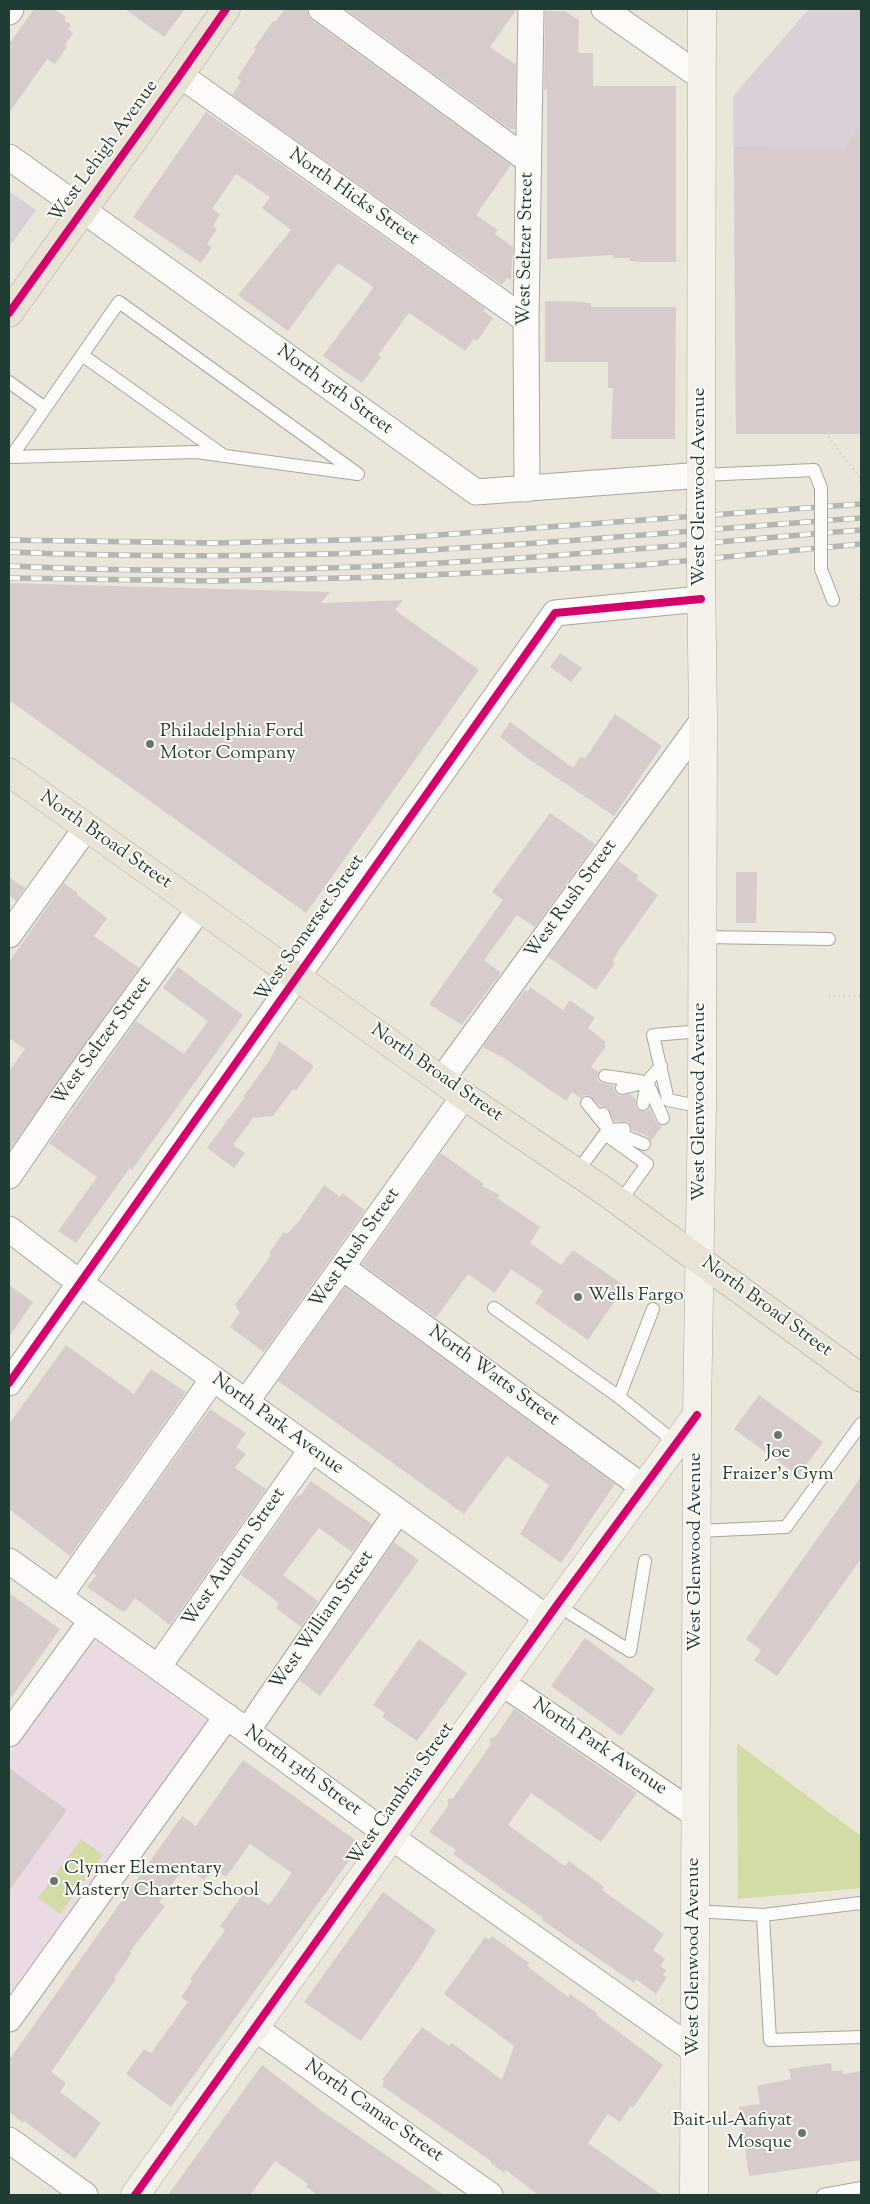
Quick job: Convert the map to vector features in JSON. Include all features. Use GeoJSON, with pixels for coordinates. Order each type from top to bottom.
{"type":"FeatureCollection","features":[{"type":"Feature","properties":{"kind":"main road","name":"West Lehigh Avenue"},"geometry":{"type":"LineString","coordinates":[[9,313],[226,9]]}},
{"type":"Feature","properties":{"kind":"main road","name":"West Glenwood Avenue"},"geometry":{"type":"LineString","coordinates":[[694,2195],[697,1415],[702,1107],[702,9]]}},
{"type":"Feature","properties":{"kind":"main road","name":"North Broad Street"},"geometry":{"type":"LineString","coordinates":[[9,772],[464,1096],[620,1202],[861,1378]]}},
{"type":"Feature","properties":{"kind":"main road","name":"West Cambria Street"},"geometry":{"type":"LineString","coordinates":[[135,2195],[552,1611],[697,1415]]}},
{"type":"Feature","properties":{"kind":"street"},"geometry":{"type":"LineString","coordinates":[[321,9],[528,160]]}},
{"type":"Feature","properties":{"kind":"street","name":"West Seltzer Street"},"geometry":{"type":"LineString","coordinates":[[527,489],[526,320],[531,9]]}},
{"type":"Feature","properties":{"kind":"street"},"geometry":{"type":"LineString","coordinates":[[604,9],[701,77]]}},
{"type":"Feature","properties":{"kind":"street","name":"North Hicks Street"},"geometry":{"type":"LineString","coordinates":[[180,75],[526,320]]}},
{"type":"Feature","properties":{"kind":"street","name":"North 15th Street"},"geometry":{"type":"LineString","coordinates":[[9,157],[476,492],[702,475]]}},
{"type":"Feature","properties":{"kind":"street","name":"West Somerset Street"},"geometry":{"type":"LineString","coordinates":[[9,1383],[555,613],[701,599]]}},
{"type":"Feature","properties":{"kind":"street","name":"West Rush Street"},"geometry":{"type":"LineString","coordinates":[[442,1079],[703,720]]}},
{"type":"Feature","properties":{"kind":"street"},"geometry":{"type":"LineString","coordinates":[[9,935],[86,828]]}},
{"type":"Feature","properties":{"kind":"street","name":"West Seltzer Street"},"geometry":{"type":"LineString","coordinates":[[9,1176],[61,1100],[200,908]]}},
{"type":"Feature","properties":{"kind":"street","name":"West Rush Street"},"geometry":{"type":"LineString","coordinates":[[246,1402],[464,1096]]}},
{"type":"Feature","properties":{"kind":"street","name":"North Park Avenue"},"geometry":{"type":"LineString","coordinates":[[9,1229],[80,1283],[398,1511],[552,1611]]}},
{"type":"Feature","properties":{"kind":"street","name":"North Watts Street"},"geometry":{"type":"LineString","coordinates":[[343,1268],[643,1487]]}},
{"type":"Feature","properties":{"kind":"street"},"geometry":{"type":"LineString","coordinates":[[59,1597],[213,1379]]}},
{"type":"Feature","properties":{"kind":"street","name":"West Auburn Street"},"geometry":{"type":"LineString","coordinates":[[158,1667],[312,1450]]}},
{"type":"Feature","properties":{"kind":"street","name":"West William Street"},"geometry":{"type":"LineString","coordinates":[[247,1731],[398,1511]]}},
{"type":"Feature","properties":{"kind":"street","name":"North 13th Street"},"geometry":{"type":"LineString","coordinates":[[9,1561],[227,1716],[391,1837],[695,2050]]}},
{"type":"Feature","properties":{"kind":"street"},"geometry":{"type":"LineString","coordinates":[[9,1734],[92,1620]]}},
{"type":"Feature","properties":{"kind":"street","name":"North Park Avenue"},"geometry":{"type":"LineString","coordinates":[[502,1682],[696,1814]]}},
{"type":"Feature","properties":{"kind":"street"},"geometry":{"type":"LineString","coordinates":[[9,2019],[227,1716]]}},
{"type":"Feature","properties":{"kind":"street","name":"North Camac Street"},"geometry":{"type":"LineString","coordinates":[[256,2028],[490,2195]]}},
{"type":"Feature","properties":{"kind":"street"},"geometry":{"type":"LineString","coordinates":[[9,2140],[85,2195]]}},
{"type":"Feature","properties":{"kind":"lane"},"geometry":{"type":"LineString","coordinates":[[119,302],[358,474],[196,452],[11,457],[45,408],[119,302]]}},
{"type":"Feature","properties":{"kind":"lane"},"geometry":{"type":"LineString","coordinates":[[82,355],[224,456]]}},
{"type":"Feature","properties":{"kind":"lane"},"geometry":{"type":"LineString","coordinates":[[9,382],[45,408]]}},
{"type":"Feature","properties":{"kind":"lane"},"geometry":{"type":"LineString","coordinates":[[702,475],[814,470],[821,488],[821,569],[833,600]]}},
{"type":"Feature","properties":{"kind":"lane"},"geometry":{"type":"LineString","coordinates":[[702,937],[829,939]]}},
{"type":"Feature","properties":{"kind":"lane"},"geometry":{"type":"LineString","coordinates":[[701,1031],[653,1035],[668,1100],[702,1107]]}},
{"type":"Feature","properties":{"kind":"lane"},"geometry":{"type":"LineString","coordinates":[[643,1104],[647,1082],[661,1066]]}},
{"type":"Feature","properties":{"kind":"lane"},"geometry":{"type":"LineString","coordinates":[[606,1076],[647,1082]]}},
{"type":"Feature","properties":{"kind":"lane"},"geometry":{"type":"LineString","coordinates":[[622,1088],[647,1082]]}},
{"type":"Feature","properties":{"kind":"lane"},"geometry":{"type":"LineString","coordinates":[[647,1082],[663,1118]]}},
{"type":"Feature","properties":{"kind":"lane"},"geometry":{"type":"LineString","coordinates":[[587,1103],[607,1132],[647,1164],[620,1202]]}},
{"type":"Feature","properties":{"kind":"lane"},"geometry":{"type":"LineString","coordinates":[[603,1114],[607,1132]]}},
{"type":"Feature","properties":{"kind":"lane"},"geometry":{"type":"LineString","coordinates":[[577,1172],[607,1132],[624,1129]]}},
{"type":"Feature","properties":{"kind":"lane"},"geometry":{"type":"LineString","coordinates":[[607,1132],[644,1144]]}},
{"type":"Feature","properties":{"kind":"lane"},"geometry":{"type":"LineString","coordinates":[[494,1308],[619,1397],[665,1434],[671,1449]]}},
{"type":"Feature","properties":{"kind":"lane"},"geometry":{"type":"LineString","coordinates":[[619,1397],[653,1309]]}},
{"type":"Feature","properties":{"kind":"lane"},"geometry":{"type":"LineString","coordinates":[[697,1530],[786,1527],[861,1424]]}},
{"type":"Feature","properties":{"kind":"lane"},"geometry":{"type":"LineString","coordinates":[[552,1611],[630,1651],[645,1561]]}},
{"type":"Feature","properties":{"kind":"lane"},"geometry":{"type":"LineString","coordinates":[[696,1912],[763,1915],[861,1904]]}},
{"type":"Feature","properties":{"kind":"lane"},"geometry":{"type":"LineString","coordinates":[[763,1915],[770,2040],[861,2037]]}},
{"type":"Feature","properties":{"kind":"lane"},"geometry":{"type":"LineString","coordinates":[[823,2195],[861,2188]]}},
{"type":"Feature","properties":{"kind":"path"},"geometry":{"type":"LineString","coordinates":[[825,434],[860,478],[861,484]]}},
{"type":"Feature","properties":{"kind":"path"},"geometry":{"type":"LineString","coordinates":[[860,600],[861,589]]}},
{"type":"Feature","properties":{"kind":"path"},"geometry":{"type":"LineString","coordinates":[[829,996],[861,996]]}},
{"type":"Feature","properties":{"kind":"shaded area"},"geometry":{"type":"Polygon","coordinates":[[[809,9],[861,9],[861,434],[736,434],[733,96],[809,9]]]}},
{"type":"Feature","properties":{"kind":"shaded area"},"geometry":{"type":"Polygon","coordinates":[[[9,191],[36,210],[9,247],[9,191]]]}},
{"type":"Feature","properties":{"kind":"shaded area","name":"Clymer Elementary Mastery Charter School"},"geometry":{"type":"Polygon","coordinates":[[[94,1639],[212,1725],[9,2005],[9,1756],[94,1639]]]}},
{"type":"Feature","properties":{"kind":"green space"},"geometry":{"type":"Polygon","coordinates":[[[737,1743],[861,1836],[861,1888],[738,1899],[737,1743]]]}},
{"type":"Feature","properties":{"kind":"green space"},"geometry":{"type":"Polygon","coordinates":[[[81,1839],[103,1855],[60,1914],[38,1898],[81,1839]]]}},
{"type":"Feature","properties":{"kind":"building"},"geometry":{"type":"Polygon","coordinates":[[[34,9],[54,9],[66,17],[64,20],[71,25],[68,29],[73,33],[65,45],[67,47],[55,64],[47,59],[9,113],[9,44],[34,9]]]}},
{"type":"Feature","properties":{"kind":"building"},"geometry":{"type":"Polygon","coordinates":[[[125,9],[185,9],[164,37],[125,9]]]}},
{"type":"Feature","properties":{"kind":"building"},"geometry":{"type":"Polygon","coordinates":[[[285,9],[307,9],[308,15],[313,21],[511,165],[476,215],[498,230],[495,234],[513,247],[511,280],[507,278],[502,285],[232,95],[241,81],[237,78],[256,49],[254,48],[273,21],[275,22],[285,9]]]}},
{"type":"Feature","properties":{"kind":"building"},"geometry":{"type":"Polygon","coordinates":[[[345,9],[517,9],[490,47],[516,65],[515,129],[510,129],[345,9]]]}},
{"type":"Feature","properties":{"kind":"building"},"geometry":{"type":"Polygon","coordinates":[[[545,11],[564,11],[579,20],[578,53],[593,53],[593,86],[676,86],[676,262],[630,261],[630,258],[613,258],[613,255],[547,259],[547,88],[544,91],[545,11]]]}},
{"type":"Feature","properties":{"kind":"building"},"geometry":{"type":"Polygon","coordinates":[[[206,112],[485,308],[483,311],[493,318],[477,341],[474,339],[465,351],[409,313],[378,355],[381,357],[362,383],[323,356],[373,288],[372,286],[338,263],[288,331],[238,295],[291,230],[262,208],[270,197],[236,174],[212,209],[220,214],[213,226],[217,229],[207,244],[212,247],[201,263],[133,217],[206,112]]]}},
{"type":"Feature","properties":{"kind":"building"},"geometry":{"type":"Polygon","coordinates":[[[861,124],[861,434],[736,434],[734,147],[844,148],[861,124]]]}},
{"type":"Feature","properties":{"kind":"building"},"geometry":{"type":"Polygon","coordinates":[[[545,301],[586,302],[591,303],[591,307],[676,307],[675,439],[611,439],[613,388],[608,388],[608,362],[545,362],[545,301]]]}},
{"type":"Feature","properties":{"kind":"building"},"geometry":{"type":"Polygon","coordinates":[[[9,583],[330,592],[321,603],[403,600],[395,610],[479,670],[306,913],[9,700],[9,583]]]}},
{"type":"Feature","properties":{"kind":"building"},"geometry":{"type":"Polygon","coordinates":[[[560,653],[582,668],[571,682],[550,667],[560,653]]]}},
{"type":"Feature","properties":{"kind":"building"},"geometry":{"type":"Polygon","coordinates":[[[615,714],[662,746],[614,816],[530,760],[500,737],[510,722],[573,768],[581,756],[585,759],[615,714]]]}},
{"type":"Feature","properties":{"kind":"building"},"geometry":{"type":"Polygon","coordinates":[[[550,813],[595,844],[535,927],[517,915],[484,960],[501,973],[462,1025],[430,1005],[430,1003],[503,900],[492,892],[550,813]]]}},
{"type":"Feature","properties":{"kind":"building"},"geometry":{"type":"Polygon","coordinates":[[[618,861],[639,876],[636,879],[658,895],[619,950],[613,961],[615,963],[596,990],[548,957],[618,861]]]}},
{"type":"Feature","properties":{"kind":"building"},"geometry":{"type":"Polygon","coordinates":[[[736,872],[757,872],[756,923],[736,923],[736,872]]]}},
{"type":"Feature","properties":{"kind":"building"},"geometry":{"type":"Polygon","coordinates":[[[9,877],[25,888],[16,901],[9,895],[9,877]]]}},
{"type":"Feature","properties":{"kind":"building"},"geometry":{"type":"Polygon","coordinates":[[[64,883],[107,918],[94,936],[139,968],[9,1151],[9,1071],[25,1049],[9,1038],[9,962],[64,883]]]}},
{"type":"Feature","properties":{"kind":"building"},"geometry":{"type":"Polygon","coordinates":[[[178,967],[243,1015],[132,1170],[130,1168],[76,1243],[58,1231],[97,1177],[49,1143],[136,1021],[184,1054],[208,1021],[163,988],[178,967]]]}},
{"type":"Feature","properties":{"kind":"building"},"geometry":{"type":"Polygon","coordinates":[[[530,987],[563,1010],[570,1000],[595,1018],[588,1028],[606,1042],[604,1045],[606,1046],[591,1067],[598,1072],[597,1079],[600,1083],[614,1086],[614,1090],[619,1096],[630,1094],[636,1099],[635,1106],[638,1110],[645,1112],[650,1109],[656,1122],[662,1126],[651,1141],[647,1136],[632,1130],[628,1122],[614,1121],[608,1108],[600,1106],[590,1096],[585,1095],[581,1098],[572,1092],[566,1101],[504,1058],[484,1048],[484,1045],[525,990],[528,991],[530,987]]]}},
{"type":"Feature","properties":{"kind":"building"},"geometry":{"type":"Polygon","coordinates":[[[279,1041],[314,1066],[296,1091],[293,1089],[273,1116],[253,1118],[233,1145],[245,1153],[234,1168],[207,1148],[270,1060],[279,1041]]]}},
{"type":"Feature","properties":{"kind":"building"},"geometry":{"type":"Polygon","coordinates":[[[441,1153],[484,1184],[482,1186],[500,1195],[497,1198],[540,1227],[530,1243],[561,1265],[573,1250],[625,1286],[588,1340],[535,1303],[543,1291],[511,1269],[495,1293],[468,1274],[436,1318],[362,1264],[441,1153]]]}},
{"type":"Feature","properties":{"kind":"building"},"geometry":{"type":"Polygon","coordinates":[[[324,1185],[340,1197],[342,1193],[365,1210],[264,1352],[230,1327],[240,1312],[235,1305],[271,1255],[269,1253],[284,1232],[287,1234],[299,1221],[324,1185]]]}},
{"type":"Feature","properties":{"kind":"building"},"geometry":{"type":"Polygon","coordinates":[[[9,1285],[33,1302],[9,1337],[9,1285]]]}},
{"type":"Feature","properties":{"kind":"building"},"geometry":{"type":"Polygon","coordinates":[[[345,1287],[615,1484],[561,1563],[520,1534],[549,1485],[507,1456],[464,1514],[278,1381],[345,1287]]]}},
{"type":"Feature","properties":{"kind":"building"},"geometry":{"type":"Polygon","coordinates":[[[66,1345],[134,1394],[151,1369],[186,1392],[70,1556],[9,1509],[9,1424],[66,1345]]]}},
{"type":"Feature","properties":{"kind":"building","name":"Joe Fraizer's Gym"},"geometry":{"type":"Polygon","coordinates":[[[759,1395],[823,1442],[798,1476],[734,1429],[759,1395]]]}},
{"type":"Feature","properties":{"kind":"building"},"geometry":{"type":"Polygon","coordinates":[[[210,1409],[246,1433],[236,1447],[246,1454],[235,1468],[266,1489],[170,1625],[135,1598],[125,1612],[120,1610],[87,1587],[96,1575],[93,1573],[210,1409]]]}},
{"type":"Feature","properties":{"kind":"building"},"geometry":{"type":"Polygon","coordinates":[[[861,1477],[861,1559],[777,1676],[754,1660],[761,1650],[746,1639],[861,1477]]]}},
{"type":"Feature","properties":{"kind":"building"},"geometry":{"type":"Polygon","coordinates":[[[311,1481],[372,1524],[352,1552],[319,1528],[283,1575],[318,1601],[301,1627],[276,1608],[279,1603],[241,1575],[293,1501],[298,1495],[300,1496],[311,1481]]]}},
{"type":"Feature","properties":{"kind":"building"},"geometry":{"type":"Polygon","coordinates":[[[394,1542],[419,1560],[320,1696],[299,1680],[394,1542]]]}},
{"type":"Feature","properties":{"kind":"building"},"geometry":{"type":"Polygon","coordinates":[[[9,1593],[60,1629],[9,1701],[9,1593]]]}},
{"type":"Feature","properties":{"kind":"building"},"geometry":{"type":"Polygon","coordinates":[[[585,1638],[655,1689],[621,1736],[551,1686],[585,1638]]]}},
{"type":"Feature","properties":{"kind":"building"},"geometry":{"type":"Polygon","coordinates":[[[419,1639],[467,1673],[417,1741],[382,1717],[385,1713],[373,1705],[419,1639]]]}},
{"type":"Feature","properties":{"kind":"building"},"geometry":{"type":"Polygon","coordinates":[[[514,1709],[637,1793],[601,1842],[531,1793],[508,1825],[565,1866],[569,1861],[604,1887],[602,1890],[664,1934],[653,1950],[665,1959],[660,1966],[666,1970],[663,1975],[667,1977],[656,1994],[636,1979],[634,1983],[542,1920],[543,1918],[453,1854],[456,1850],[429,1832],[448,1806],[448,1799],[453,1798],[490,1745],[490,1739],[496,1736],[514,1709]]]}},
{"type":"Feature","properties":{"kind":"building"},"geometry":{"type":"Polygon","coordinates":[[[243,1760],[361,1844],[171,2107],[126,2074],[144,2049],[151,2053],[188,2002],[181,1997],[192,1981],[190,1979],[225,1930],[220,1926],[246,1890],[269,1905],[292,1873],[250,1844],[226,1877],[213,1868],[204,1880],[185,1866],[159,1902],[165,1906],[130,1952],[132,1953],[114,1978],[116,1979],[51,2072],[66,2083],[60,2092],[101,2123],[75,2159],[9,2112],[9,2060],[182,1816],[196,1826],[243,1760]]]}},
{"type":"Feature","properties":{"kind":"building","name":"Clymer Elementary Mastery Charter School"},"geometry":{"type":"Polygon","coordinates":[[[9,1768],[67,1810],[9,1891],[9,1768]]]}},
{"type":"Feature","properties":{"kind":"building"},"geometry":{"type":"Polygon","coordinates":[[[383,1892],[436,1930],[420,1957],[361,2041],[304,2002],[383,1892]]]}},
{"type":"Feature","properties":{"kind":"building"},"geometry":{"type":"Polygon","coordinates":[[[492,1936],[529,1963],[527,1966],[568,1997],[570,1994],[597,2013],[596,2015],[663,2065],[633,2108],[631,2106],[620,2122],[608,2114],[588,2143],[662,2195],[538,2195],[506,2170],[504,2173],[491,2161],[382,2086],[384,2081],[382,2080],[422,2027],[449,2046],[452,2043],[502,2080],[514,2046],[444,1994],[485,1937],[489,1940],[492,1936]]]}},
{"type":"Feature","properties":{"kind":"building","name":"Bait-ul-Aafiyat Mosque"},"geometry":{"type":"Polygon","coordinates":[[[831,2063],[832,2071],[843,2070],[843,2074],[861,2071],[861,2160],[749,2176],[739,2107],[760,2104],[757,2086],[791,2079],[789,2069],[831,2063]]]}},
{"type":"Feature","properties":{"kind":"building"},"geometry":{"type":"Polygon","coordinates":[[[262,2065],[322,2111],[444,2195],[318,2195],[306,2187],[308,2184],[275,2161],[250,2195],[168,2195],[262,2065]]]}},
{"type":"Feature","properties":{"kind":"railway"},"geometry":{"type":"LineString","coordinates":[[9,540],[214,543],[384,539],[861,504]]}},
{"type":"Feature","properties":{"kind":"railway"},"geometry":{"type":"LineString","coordinates":[[9,552],[198,556],[386,552],[565,541],[861,518]]}},
{"type":"Feature","properties":{"kind":"railway"},"geometry":{"type":"LineString","coordinates":[[9,566],[136,570],[328,568],[562,555],[861,530]]}},
{"type":"Feature","properties":{"kind":"railway"},"geometry":{"type":"LineString","coordinates":[[9,578],[214,581],[385,577],[642,565],[861,544]]}},
{"type":"Feature","properties":{"kind":"cycle path"},"geometry":{"type":"LineString","coordinates":[[9,313],[226,9]]}},
{"type":"Feature","properties":{"kind":"cycle path"},"geometry":{"type":"LineString","coordinates":[[9,1383],[555,613],[701,599]]}},
{"type":"Feature","properties":{"kind":"cycle path"},"geometry":{"type":"LineString","coordinates":[[135,2195],[557,1605],[697,1415]]}},
{"type":"Feature","properties":{"kind":"place","name":"Philadelphia Ford Motor Company"},"geometry":{"type":"Point","coordinates":[150,744]}},
{"type":"Feature","properties":{"kind":"place","name":"Wells Fargo"},"geometry":{"type":"Point","coordinates":[578,1297]}},
{"type":"Feature","properties":{"kind":"place","name":"Joe Fraizer's Gym"},"geometry":{"type":"Point","coordinates":[778,1435]}},
{"type":"Feature","properties":{"kind":"place","name":"Clymer Elementary Mastery Charter School"},"geometry":{"type":"Point","coordinates":[54,1881]}},
{"type":"Feature","properties":{"kind":"place","name":"Bait-ul-Aafiyat Mosque"},"geometry":{"type":"Point","coordinates":[802,2133]}}]}
